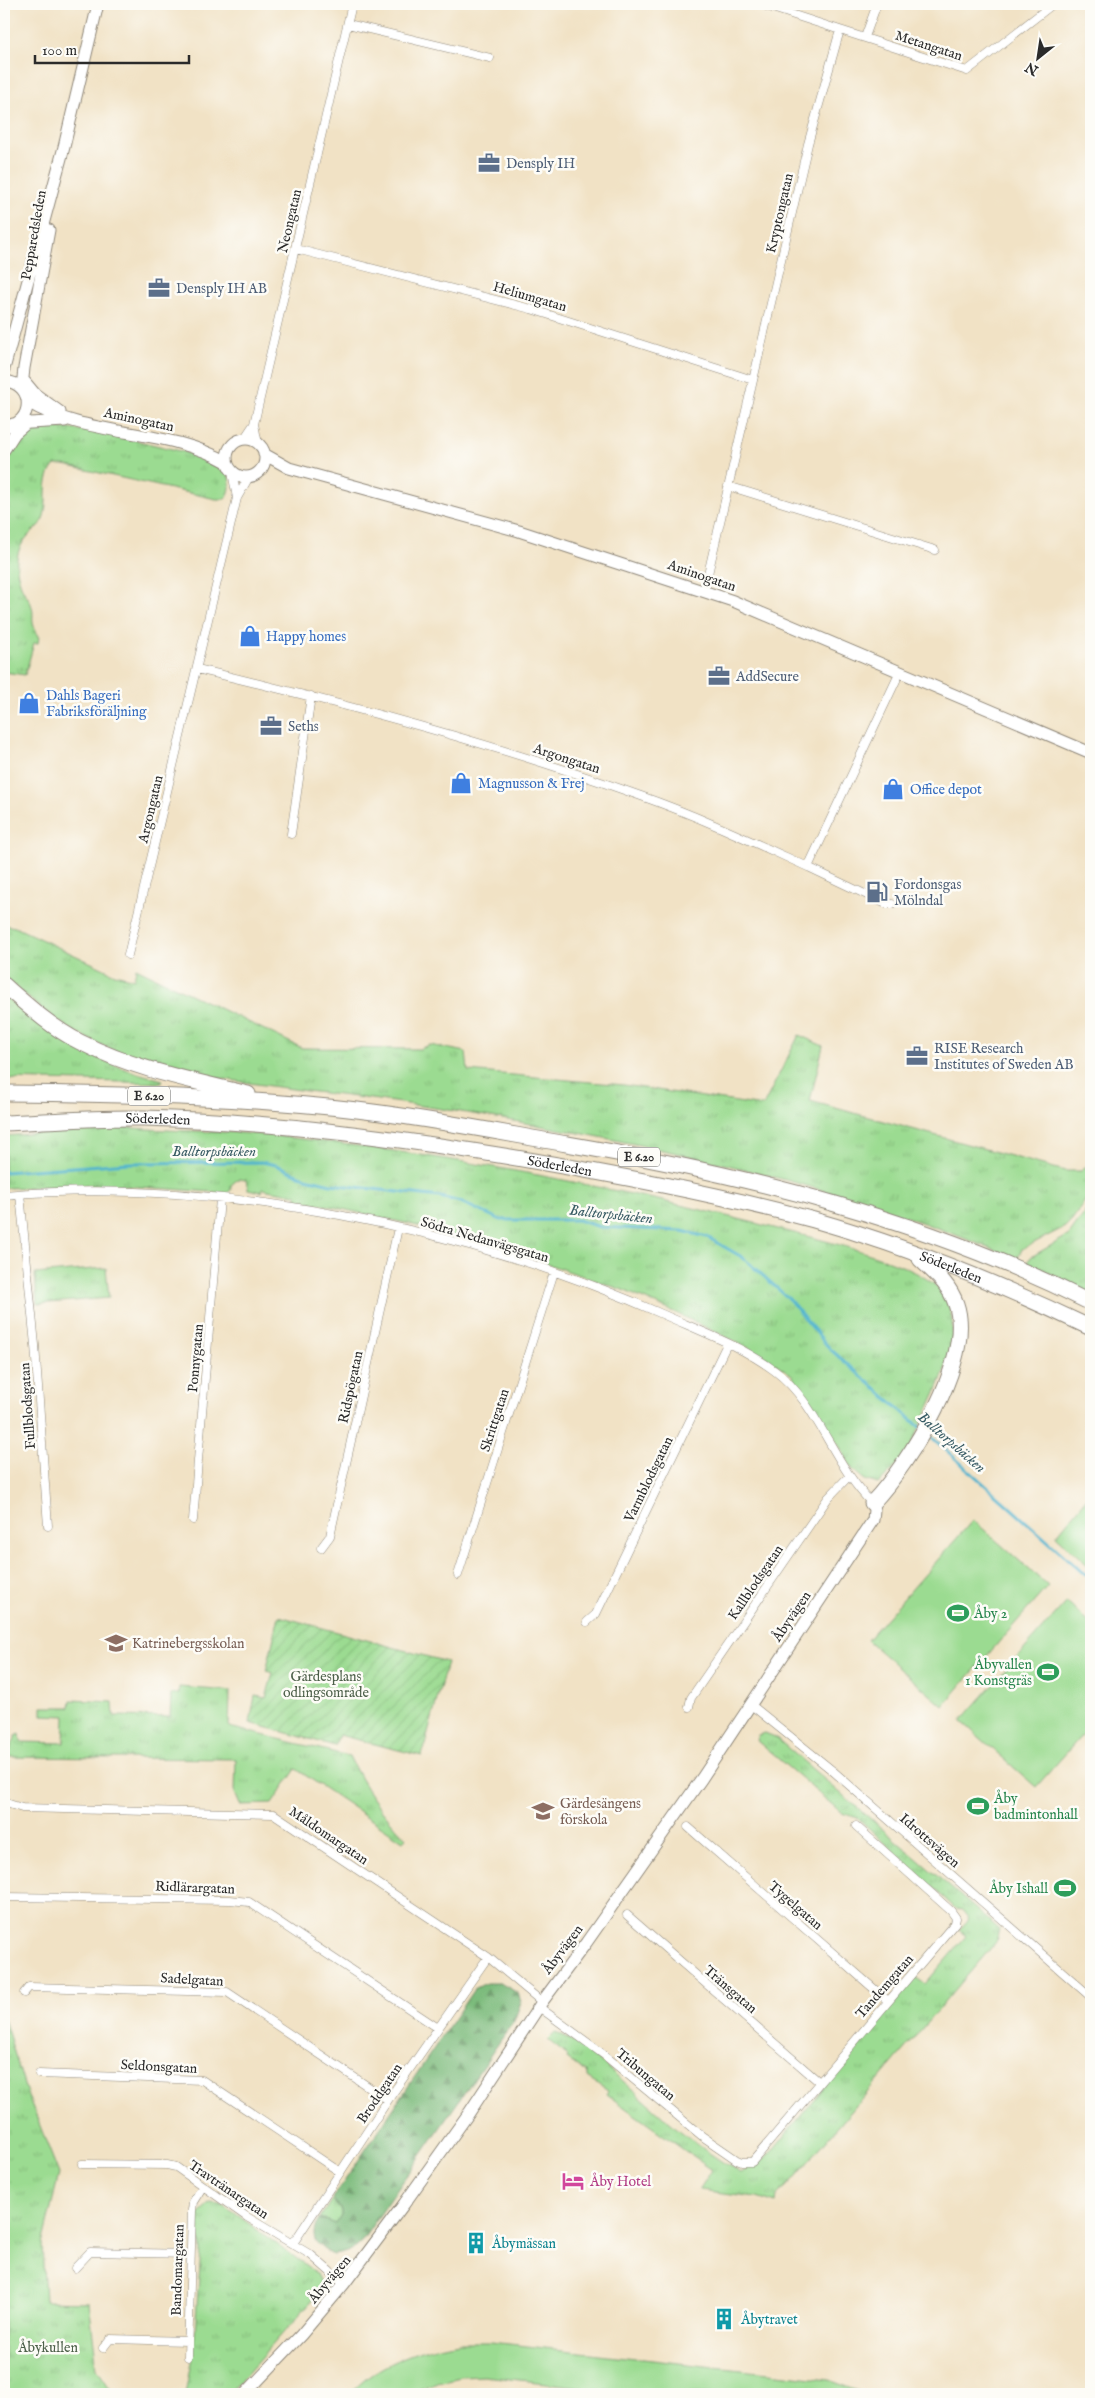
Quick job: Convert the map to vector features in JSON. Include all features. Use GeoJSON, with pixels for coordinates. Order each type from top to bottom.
{"type":"FeatureCollection","features":[{"type":"Feature","properties":{"kind":"highway"},"geometry":{"type":"LineString","coordinates":[[4,985],[54,1025],[79,1041],[122,1061],[163,1074],[293,1104]]}},
{"type":"Feature","properties":{"kind":"highway","name":"Söderleden"},"geometry":{"type":"LineString","coordinates":[[4,1093],[104,1094],[293,1104],[359,1110],[621,1153],[756,1181],[886,1219],[976,1252],[1091,1303]]}},
{"type":"Feature","properties":{"kind":"highway","name":"Söderleden"},"geometry":{"type":"LineString","coordinates":[[4,1123],[141,1118],[250,1124],[404,1140],[600,1172],[733,1200],[816,1221],[912,1252],[1036,1301],[1091,1328]]}},
{"type":"Feature","properties":{"kind":"highway"},"geometry":{"type":"LineString","coordinates":[[872,1503],[895,1477],[923,1432],[950,1370],[958,1340],[958,1314],[952,1295],[942,1278],[912,1252]]}},
{"type":"Feature","properties":{"kind":"street","name":"Pepparedsleden"},"geometry":{"type":"LineString","coordinates":[[4,369],[64,147],[98,4]]}},
{"type":"Feature","properties":{"kind":"street","name":"Neongatan"},"geometry":{"type":"LineString","coordinates":[[244,440],[254,424],[352,4]]}},
{"type":"Feature","properties":{"kind":"street"},"geometry":{"type":"LineString","coordinates":[[760,4],[840,30]]}},
{"type":"Feature","properties":{"kind":"street"},"geometry":{"type":"LineString","coordinates":[[865,37],[877,4]]}},
{"type":"Feature","properties":{"kind":"street","name":"Metangatan"},"geometry":{"type":"LineString","coordinates":[[840,30],[967,71],[1053,4]]}},
{"type":"Feature","properties":{"kind":"street"},"geometry":{"type":"LineString","coordinates":[[348,24],[490,58]]}},
{"type":"Feature","properties":{"kind":"street","name":"Kryptongatan"},"geometry":{"type":"LineString","coordinates":[[704,591],[808,144],[840,30]]}},
{"type":"Feature","properties":{"kind":"street","name":"Pepparedsleden"},"geometry":{"type":"LineString","coordinates":[[23,384],[24,368],[64,147]]}},
{"type":"Feature","properties":{"kind":"street","name":"Heliumgatan"},"geometry":{"type":"LineString","coordinates":[[296,249],[532,309],[753,380]]}},
{"type":"Feature","properties":{"kind":"street"},"geometry":{"type":"LineString","coordinates":[[4,381],[23,384],[71,420]]}},
{"type":"Feature","properties":{"kind":"street"},"geometry":{"type":"LineString","coordinates":[[7,427],[24,415],[28,402],[23,384]]}},
{"type":"Feature","properties":{"kind":"street","name":"Aminogatan"},"geometry":{"type":"LineString","coordinates":[[28,402],[71,420],[200,448],[233,445]]}},
{"type":"Feature","properties":{"kind":"street","name":"Aminogatan"},"geometry":{"type":"LineString","coordinates":[[7,427],[28,422],[71,420]]}},
{"type":"Feature","properties":{"kind":"street"},"geometry":{"type":"LineString","coordinates":[[4,450],[15,433],[28,422]]}},
{"type":"Feature","properties":{"kind":"street","name":"Neongatan"},"geometry":{"type":"LineString","coordinates":[[254,424],[261,449]]}},
{"type":"Feature","properties":{"kind":"street"},"geometry":{"type":"LineString","coordinates":[[244,440],[261,449],[264,464],[254,475],[243,477],[230,467],[227,456],[233,445],[244,440]]}},
{"type":"Feature","properties":{"kind":"street","name":"Aminogatan"},"geometry":{"type":"LineString","coordinates":[[200,448],[230,467]]}},
{"type":"Feature","properties":{"kind":"street","name":"Aminogatan"},"geometry":{"type":"LineString","coordinates":[[261,449],[289,468],[519,531],[704,591],[814,634],[1091,753]]}},
{"type":"Feature","properties":{"kind":"street","name":"Argongatan"},"geometry":{"type":"LineString","coordinates":[[230,467],[237,498]]}},
{"type":"Feature","properties":{"kind":"street","name":"Aminogatan"},"geometry":{"type":"LineString","coordinates":[[254,475],[289,468]]}},
{"type":"Feature","properties":{"kind":"street","name":"Argongatan"},"geometry":{"type":"LineString","coordinates":[[128,954],[237,498],[254,475]]}},
{"type":"Feature","properties":{"kind":"street"},"geometry":{"type":"LineString","coordinates":[[728,486],[935,550]]}},
{"type":"Feature","properties":{"kind":"street","name":"Argongatan"},"geometry":{"type":"LineString","coordinates":[[197,669],[311,696],[481,743],[642,796],[808,866],[886,904],[892,904]]}},
{"type":"Feature","properties":{"kind":"street"},"geometry":{"type":"LineString","coordinates":[[808,866],[900,672]]}},
{"type":"Feature","properties":{"kind":"street"},"geometry":{"type":"LineString","coordinates":[[291,834],[311,696]]}},
{"type":"Feature","properties":{"kind":"street","name":"Södra Nedanvägsgatan"},"geometry":{"type":"LineString","coordinates":[[4,1195],[98,1192],[220,1199],[287,1206],[398,1228],[480,1249],[554,1272],[642,1305],[727,1344],[775,1371],[791,1385],[854,1485],[872,1503]]}},
{"type":"Feature","properties":{"kind":"street","name":"Fullblodsgatan"},"geometry":{"type":"LineString","coordinates":[[20,1194],[35,1345],[48,1526]]}},
{"type":"Feature","properties":{"kind":"street","name":"Ponnygatan"},"geometry":{"type":"LineString","coordinates":[[193,1520],[220,1199]]}},
{"type":"Feature","properties":{"kind":"street","name":"Ridspögatan"},"geometry":{"type":"LineString","coordinates":[[321,1548],[330,1536],[398,1228]]}},
{"type":"Feature","properties":{"kind":"street","name":"Skrittgatan"},"geometry":{"type":"LineString","coordinates":[[458,1575],[554,1272]]}},
{"type":"Feature","properties":{"kind":"street","name":"Varmblodsgatan"},"geometry":{"type":"LineString","coordinates":[[587,1622],[596,1614],[727,1344]]}},
{"type":"Feature","properties":{"kind":"street","name":"Kallblodsgatan"},"geometry":{"type":"LineString","coordinates":[[689,1708],[691,1698],[823,1505],[840,1483],[849,1476]]}},
{"type":"Feature","properties":{"kind":"street","name":"Åbyvägen"},"geometry":{"type":"LineString","coordinates":[[245,2394],[301,2335],[344,2284],[469,2113],[540,2004],[666,1830],[872,1523],[874,1510],[872,1503]]}},
{"type":"Feature","properties":{"kind":"street","name":"Idrottsvägen"},"geometry":{"type":"LineString","coordinates":[[750,1704],[833,1771],[1091,1998]]}},
{"type":"Feature","properties":{"kind":"street","name":"Måldomargatan"},"geometry":{"type":"LineString","coordinates":[[4,1800],[9,1804],[22,1808],[274,1814],[488,1957],[540,2004]]}},
{"type":"Feature","properties":{"kind":"street","name":"Tandemgatan"},"geometry":{"type":"LineString","coordinates":[[737,2160],[752,2162],[818,2082],[951,1928],[956,1918],[926,1886],[856,1826]]}},
{"type":"Feature","properties":{"kind":"street","name":"Tygelgatan"},"geometry":{"type":"LineString","coordinates":[[688,1827],[888,2001]]}},
{"type":"Feature","properties":{"kind":"street","name":"Ridlärargatan"},"geometry":{"type":"LineString","coordinates":[[4,1897],[230,1900],[249,1902],[438,2028]]}},
{"type":"Feature","properties":{"kind":"street","name":"Tränsgatan"},"geometry":{"type":"LineString","coordinates":[[627,1915],[818,2082]]}},
{"type":"Feature","properties":{"kind":"street","name":"Broddgatan"},"geometry":{"type":"LineString","coordinates":[[291,2242],[296,2239],[388,2100],[488,1957]]}},
{"type":"Feature","properties":{"kind":"street","name":"Sadelgatan"},"geometry":{"type":"LineString","coordinates":[[24,1993],[29,1987],[227,1992],[388,2100]]}},
{"type":"Feature","properties":{"kind":"street","name":"Tribungatan"},"geometry":{"type":"LineString","coordinates":[[540,2004],[702,2136],[737,2160]]}},
{"type":"Feature","properties":{"kind":"street","name":"Seldonsgatan"},"geometry":{"type":"LineString","coordinates":[[39,2074],[202,2080],[340,2172]]}},
{"type":"Feature","properties":{"kind":"street","name":"Travtränargatan"},"geometry":{"type":"LineString","coordinates":[[82,2164],[167,2165],[176,2167],[246,2217],[311,2255],[344,2284]]}},
{"type":"Feature","properties":{"kind":"street","name":"Bandomargatan"},"geometry":{"type":"LineString","coordinates":[[188,2357],[193,2202],[203,2186]]}},
{"type":"Feature","properties":{"kind":"street"},"geometry":{"type":"LineString","coordinates":[[75,2268],[90,2252],[190,2254]]}},
{"type":"Feature","properties":{"kind":"street"},"geometry":{"type":"LineString","coordinates":[[103,2348],[110,2339],[188,2341]]}},
{"type":"Feature","properties":{"kind":"green space"},"geometry":{"type":"Polygon","coordinates":[[[36,427],[100,433],[207,457],[225,468],[229,477],[230,487],[228,496],[225,499],[216,499],[64,465],[55,465],[48,477],[43,519],[22,543],[17,556],[18,576],[30,602],[34,626],[39,636],[38,643],[34,643],[25,675],[4,672],[4,473],[17,438],[27,429],[36,427]]]}},
{"type":"Feature","properties":{"kind":"green space"},"geometry":{"type":"Polygon","coordinates":[[[4,925],[15,927],[115,974],[134,979],[136,968],[302,1048],[420,1049],[430,1045],[466,1052],[468,1071],[624,1085],[763,1106],[799,1035],[823,1046],[810,1101],[1065,1171],[1081,1171],[1091,1162],[1091,1192],[1065,1227],[1022,1249],[1017,1260],[956,1235],[894,1213],[767,1175],[702,1159],[573,1132],[483,1116],[253,1083],[172,1068],[120,1053],[82,1036],[47,1013],[4,977],[4,925]]]}},
{"type":"Feature","properties":{"kind":"green space"},"geometry":{"type":"Polygon","coordinates":[[[4,996],[60,1038],[78,1048],[97,1058],[139,1074],[163,1080],[162,1083],[4,1079],[4,996]]]}},
{"type":"Feature","properties":{"kind":"green space"},"geometry":{"type":"Polygon","coordinates":[[[122,1127],[265,1135],[330,1142],[461,1161],[590,1185],[820,1239],[893,1262],[915,1272],[932,1283],[943,1294],[950,1309],[952,1342],[948,1358],[937,1390],[910,1450],[878,1484],[865,1480],[853,1470],[822,1417],[792,1375],[769,1359],[674,1312],[623,1290],[510,1251],[410,1224],[297,1199],[297,1195],[263,1189],[262,1192],[248,1189],[246,1180],[238,1179],[231,1185],[231,1190],[227,1193],[111,1185],[4,1188],[4,1136],[122,1127]]]}},
{"type":"Feature","properties":{"kind":"green space"},"geometry":{"type":"Polygon","coordinates":[[[1091,1204],[1091,1293],[1027,1262],[1031,1257],[1069,1235],[1091,1204]]]}},
{"type":"Feature","properties":{"kind":"green space"},"geometry":{"type":"Polygon","coordinates":[[[106,1268],[109,1298],[37,1304],[35,1274],[106,1268]]]}},
{"type":"Feature","properties":{"kind":"green space"},"geometry":{"type":"Polygon","coordinates":[[[1091,1493],[1091,1568],[1056,1536],[1091,1493]]]}},
{"type":"Feature","properties":{"kind":"green space","name":"Åby 2"},"geometry":{"type":"Polygon","coordinates":[[[973,1520],[1048,1586],[943,1706],[867,1640],[973,1520]]]}},
{"type":"Feature","properties":{"kind":"green space","name":"Åbyvallen 1 Konstgräs"},"geometry":{"type":"Polygon","coordinates":[[[1066,1602],[1091,1624],[1091,1725],[1036,1787],[961,1721],[1066,1602]]]}},
{"type":"Feature","properties":{"kind":"green space","name":"Gärdesplans odlingsområde"},"geometry":{"type":"Polygon","coordinates":[[[279,1616],[447,1662],[422,1756],[339,1735],[335,1746],[250,1723],[255,1696],[266,1698],[273,1673],[266,1671],[279,1616]]]}},
{"type":"Feature","properties":{"kind":"green space"},"geometry":{"type":"Polygon","coordinates":[[[179,1687],[230,1691],[229,1727],[349,1756],[374,1799],[406,1838],[403,1841],[296,1769],[272,1804],[240,1805],[235,1793],[236,1759],[7,1757],[16,1736],[20,1734],[21,1742],[64,1743],[65,1716],[42,1715],[42,1707],[70,1707],[71,1700],[113,1702],[114,1716],[170,1717],[171,1694],[179,1694],[179,1687]]]}},
{"type":"Feature","properties":{"kind":"green space"},"geometry":{"type":"Polygon","coordinates":[[[765,1733],[775,1737],[999,1929],[996,1942],[789,2184],[777,2195],[776,2203],[757,2197],[699,2190],[712,2170],[606,2094],[608,2091],[587,2077],[587,2073],[567,2059],[568,2056],[548,2040],[555,2033],[574,2041],[599,2060],[694,2142],[741,2173],[767,2157],[915,1977],[925,1984],[966,1936],[959,1930],[969,1919],[962,1910],[956,1909],[858,1818],[842,1813],[756,1740],[758,1735],[765,1733]]]}},
{"type":"Feature","properties":{"kind":"green space"},"geometry":{"type":"Polygon","coordinates":[[[486,1983],[500,1983],[518,1993],[521,2002],[514,2021],[361,2242],[355,2248],[333,2255],[322,2248],[315,2240],[314,2230],[316,2225],[320,2218],[336,2224],[341,2216],[341,2210],[334,2204],[333,2198],[474,1989],[486,1983]]]}},
{"type":"Feature","properties":{"kind":"green space","name":"Åbykullen"},"geometry":{"type":"Polygon","coordinates":[[[4,2019],[25,2088],[59,2174],[42,2245],[45,2301],[89,2302],[97,2369],[111,2390],[135,2394],[4,2394],[4,2019]]]}},
{"type":"Feature","properties":{"kind":"green space"},"geometry":{"type":"Polygon","coordinates":[[[333,2198],[334,2204],[341,2210],[341,2216],[336,2224],[320,2218],[333,2198]]]}},
{"type":"Feature","properties":{"kind":"green space"},"geometry":{"type":"Polygon","coordinates":[[[210,2203],[220,2204],[233,2212],[315,2272],[323,2288],[229,2394],[185,2394],[194,2346],[201,2250],[198,2220],[199,2213],[210,2203]]]}},
{"type":"Feature","properties":{"kind":"green space"},"geometry":{"type":"Polygon","coordinates":[[[459,2342],[491,2342],[829,2380],[866,2394],[643,2394],[484,2376],[461,2377],[437,2382],[408,2394],[350,2394],[373,2374],[400,2359],[414,2353],[459,2342]]]}},
{"type":"Feature","properties":{"kind":"waterway","name":"Balltorpsbäcken"},"geometry":{"type":"LineString","coordinates":[[4,1172],[129,1163],[262,1162],[276,1165],[306,1178],[331,1184],[440,1197],[460,1202],[501,1220],[578,1220],[600,1227],[682,1231],[707,1237],[742,1257],[788,1298],[830,1349],[920,1427]]}},
{"type":"Feature","properties":{"kind":"waterway","name":"Balltorpsbäcken"},"geometry":{"type":"LineString","coordinates":[[927,1433],[1091,1580]]}},
{"type":"Feature","properties":{"kind":"place","name":"Densply IH"},"geometry":{"type":"Point","coordinates":[489,163]}},
{"type":"Feature","properties":{"kind":"place","name":"Densply IH AB"},"geometry":{"type":"Point","coordinates":[159,288]}},
{"type":"Feature","properties":{"kind":"place","name":"Happy homes"},"geometry":{"type":"Point","coordinates":[250,636]}},
{"type":"Feature","properties":{"kind":"place","name":"AddSecure"},"geometry":{"type":"Point","coordinates":[719,676]}},
{"type":"Feature","properties":{"kind":"place","name":"Dahls Bageri Fabriksföräljning"},"geometry":{"type":"Point","coordinates":[29,703]}},
{"type":"Feature","properties":{"kind":"place","name":"Seths"},"geometry":{"type":"Point","coordinates":[271,726]}},
{"type":"Feature","properties":{"kind":"place","name":"Magnusson & Frej"},"geometry":{"type":"Point","coordinates":[461,783]}},
{"type":"Feature","properties":{"kind":"place","name":"Office depot"},"geometry":{"type":"Point","coordinates":[893,789]}},
{"type":"Feature","properties":{"kind":"place","name":"Fordonsgas Mölndal"},"geometry":{"type":"Point","coordinates":[877,892]}},
{"type":"Feature","properties":{"kind":"place","name":"RISE Research Institutes of Sweden AB"},"geometry":{"type":"Point","coordinates":[917,1056]}},
{"type":"Feature","properties":{"kind":"place","name":"Åby 2"},"geometry":{"type":"Point","coordinates":[958,1613]}},
{"type":"Feature","properties":{"kind":"place","name":"Katrinebergsskolan"},"geometry":{"type":"Point","coordinates":[116,1643]}},
{"type":"Feature","properties":{"kind":"place","name":"Åbyvallen 1 Konstgräs"},"geometry":{"type":"Point","coordinates":[1048,1672]}},
{"type":"Feature","properties":{"kind":"place","name":"Åby badmintonhall"},"geometry":{"type":"Point","coordinates":[978,1806]}},
{"type":"Feature","properties":{"kind":"place","name":"Gärdesängens förskola"},"geometry":{"type":"Point","coordinates":[543,1811]}},
{"type":"Feature","properties":{"kind":"place","name":"Åby Ishall"},"geometry":{"type":"Point","coordinates":[1065,1888]}},
{"type":"Feature","properties":{"kind":"place","name":"Åby Hotel"},"geometry":{"type":"Point","coordinates":[573,2181]}},
{"type":"Feature","properties":{"kind":"place","name":"Åbymässan"},"geometry":{"type":"Point","coordinates":[476,2243]}},
{"type":"Feature","properties":{"kind":"place","name":"Åbytravet"},"geometry":{"type":"Point","coordinates":[724,2319]}}]}
